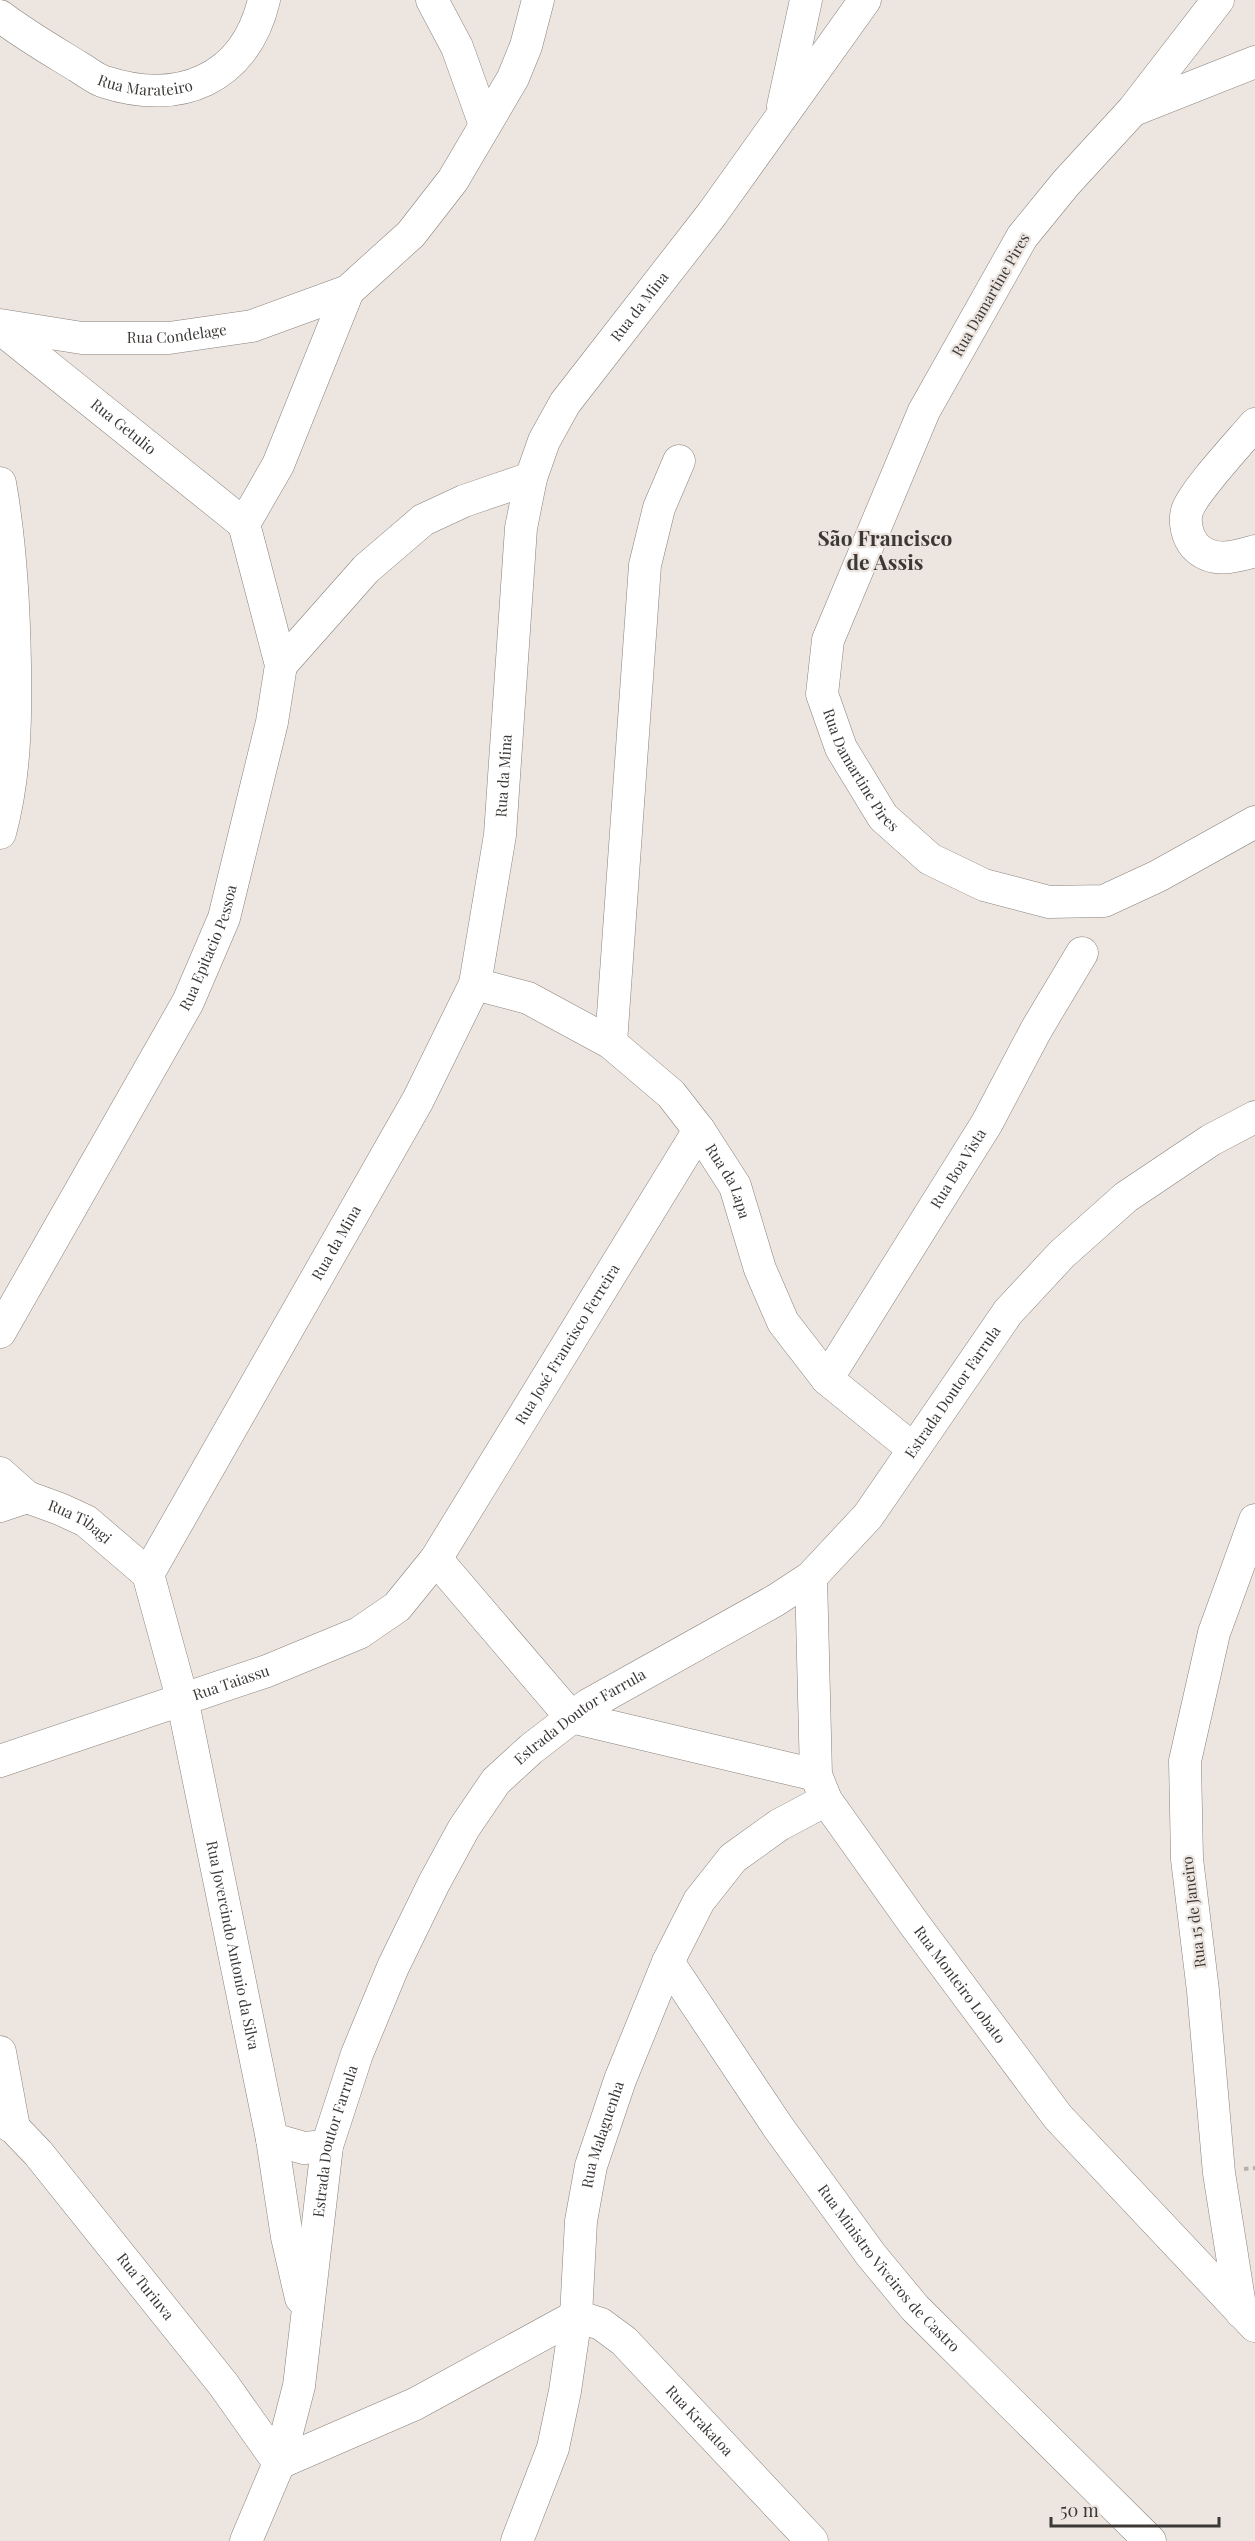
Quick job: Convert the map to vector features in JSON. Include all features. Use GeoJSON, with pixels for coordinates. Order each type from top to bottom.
{"type":"FeatureCollection","features":[{"type":"Feature","properties":{"kind":"street","name":"Rua Marateiro"},"geometry":{"type":"LineString","coordinates":[[0,16],[26,36],[103,81],[148,91],[186,89],[220,73],[241,53],[259,19],[264,0]]}},
{"type":"Feature","properties":{"kind":"street"},"geometry":{"type":"LineString","coordinates":[[432,0],[457,47],[485,126]]}},
{"type":"Feature","properties":{"kind":"street","name":"Rua Condelage"},"geometry":{"type":"LineString","coordinates":[[0,326],[82,338],[169,338],[252,326],[348,291],[411,234],[453,180],[513,78],[526,46],[538,0]]}},
{"type":"Feature","properties":{"kind":"street"},"geometry":{"type":"LineString","coordinates":[[780,122],[806,0]]}},
{"type":"Feature","properties":{"kind":"street","name":"Rua Damartine Pires"},"geometry":{"type":"LineString","coordinates":[[1218,0],[1133,110],[1066,183],[1022,237],[924,411],[828,640],[822,694],[841,748],[883,817],[930,859],[984,885],[1049,902],[1104,901],[1158,876],[1255,822]]}},
{"type":"Feature","properties":{"kind":"street","name":"Rua da Mina"},"geometry":{"type":"LineString","coordinates":[[148,1574],[418,1100],[475,984],[482,955],[500,835],[521,528],[531,478],[544,441],[565,403],[712,214],[867,4]]}},
{"type":"Feature","properties":{"kind":"street"},"geometry":{"type":"LineString","coordinates":[[1133,110],[1255,62]]}},
{"type":"Feature","properties":{"kind":"street","name":"Rua Condelage"},"geometry":{"type":"LineString","coordinates":[[244,524],[278,465],[348,291]]}},
{"type":"Feature","properties":{"kind":"street","name":"Rua Getulio"},"geometry":{"type":"LineString","coordinates":[[0,326],[244,524]]}},
{"type":"Feature","properties":{"kind":"street"},"geometry":{"type":"LineString","coordinates":[[1255,424],[1192,501],[1186,522],[1192,543],[1202,553],[1218,558],[1255,551]]}},
{"type":"Feature","properties":{"kind":"street"},"geometry":{"type":"LineString","coordinates":[[611,1043],[645,565],[659,508],[679,461]]}},
{"type":"Feature","properties":{"kind":"street"},"geometry":{"type":"LineString","coordinates":[[281,664],[366,569],[423,520],[464,501],[531,478]]}},
{"type":"Feature","properties":{"kind":"street"},"geometry":{"type":"LineString","coordinates":[[0,483],[12,574],[8,652],[16,726],[5,815],[0,833]]}},
{"type":"Feature","properties":{"kind":"street","name":"Rua Epitacio Pessoa"},"geometry":{"type":"LineString","coordinates":[[0,1332],[188,1002],[224,918],[272,722],[281,664],[244,524]]}},
{"type":"Feature","properties":{"kind":"street","name":"Rua Boa Vista"},"geometry":{"type":"LineString","coordinates":[[827,1379],[987,1123],[1036,1030],[1082,953]]}},
{"type":"Feature","properties":{"kind":"street","name":"Rua da Lapa"},"geometry":{"type":"LineString","coordinates":[[475,984],[528,998],[611,1043],[670,1094],[699,1130],[735,1186],[759,1269],[783,1322],[827,1379],[912,1448]]}},
{"type":"Feature","properties":{"kind":"street","name":"Estrada Doutor Farrula"},"geometry":{"type":"LineString","coordinates":[[246,2541],[279,2463],[299,2386],[327,2146],[357,2054],[393,1967],[464,1828],[496,1781],[571,1717],[629,1681],[776,1600],[811,1577],[868,1516],[912,1448],[1008,1312],[1062,1254],[1126,1197],[1211,1140],[1255,1117]]}},
{"type":"Feature","properties":{"kind":"street","name":"Rua José Francisco Ferreira"},"geometry":{"type":"LineString","coordinates":[[436,1559],[699,1130]]}},
{"type":"Feature","properties":{"kind":"street","name":"Rua Tibagi"},"geometry":{"type":"LineString","coordinates":[[0,1473],[13,1501],[86,1521],[117,1545],[148,1574]]}},
{"type":"Feature","properties":{"kind":"street","name":"Rua 15 de Janeiro"},"geometry":{"type":"LineString","coordinates":[[1248,2319],[1220,2173],[1203,1991],[1187,1859],[1185,1761],[1214,1633],[1255,1520]]}},
{"type":"Feature","properties":{"kind":"street"},"geometry":{"type":"LineString","coordinates":[[436,1559],[571,1717],[821,1788],[811,1577]]}},
{"type":"Feature","properties":{"kind":"street","name":"Rua Taiassu"},"geometry":{"type":"LineString","coordinates":[[0,1761],[267,1671],[359,1633],[397,1607],[436,1559]]}},
{"type":"Feature","properties":{"kind":"street","name":"Rua Jovercindo Antonio da Silva"},"geometry":{"type":"LineString","coordinates":[[148,1574],[182,1698],[272,2139],[287,2237],[306,2319]]}},
{"type":"Feature","properties":{"kind":"street","name":"Rua Monteiro Lobato"},"geometry":{"type":"LineString","coordinates":[[821,1788],[915,1925],[1058,2117],[1248,2319]]}},
{"type":"Feature","properties":{"kind":"street","name":"Rua Malaguenha"},"geometry":{"type":"LineString","coordinates":[[517,2541],[553,2448],[565,2391],[576,2316],[581,2221],[591,2166],[620,2080],[668,1962],[699,1901],[733,1858],[779,1825],[821,1788]]}},
{"type":"Feature","properties":{"kind":"street","name":"Rua Ministro Viveiros de Castro"},"geometry":{"type":"LineString","coordinates":[[668,1962],[778,2127],[871,2254],[915,2308],[1150,2541]]}},
{"type":"Feature","properties":{"kind":"street"},"geometry":{"type":"LineString","coordinates":[[0,2052],[7,2124]]}},
{"type":"Feature","properties":{"kind":"street","name":"Rua Turiuva"},"geometry":{"type":"LineString","coordinates":[[7,2124],[38,2152],[208,2366],[279,2463]]}},
{"type":"Feature","properties":{"kind":"street"},"geometry":{"type":"LineString","coordinates":[[272,2139],[304,2148],[327,2146]]}},
{"type":"Feature","properties":{"kind":"street"},"geometry":{"type":"LineString","coordinates":[[279,2463],[416,2404],[576,2316]]}},
{"type":"Feature","properties":{"kind":"street","name":"Rua Krakatoa"},"geometry":{"type":"LineString","coordinates":[[576,2316],[601,2324],[624,2341],[812,2541]]}},
{"type":"Feature","properties":{"kind":"district","name":"São Francisco de Assis"},"geometry":{"type":"Point","coordinates":[885,551]}}]}
